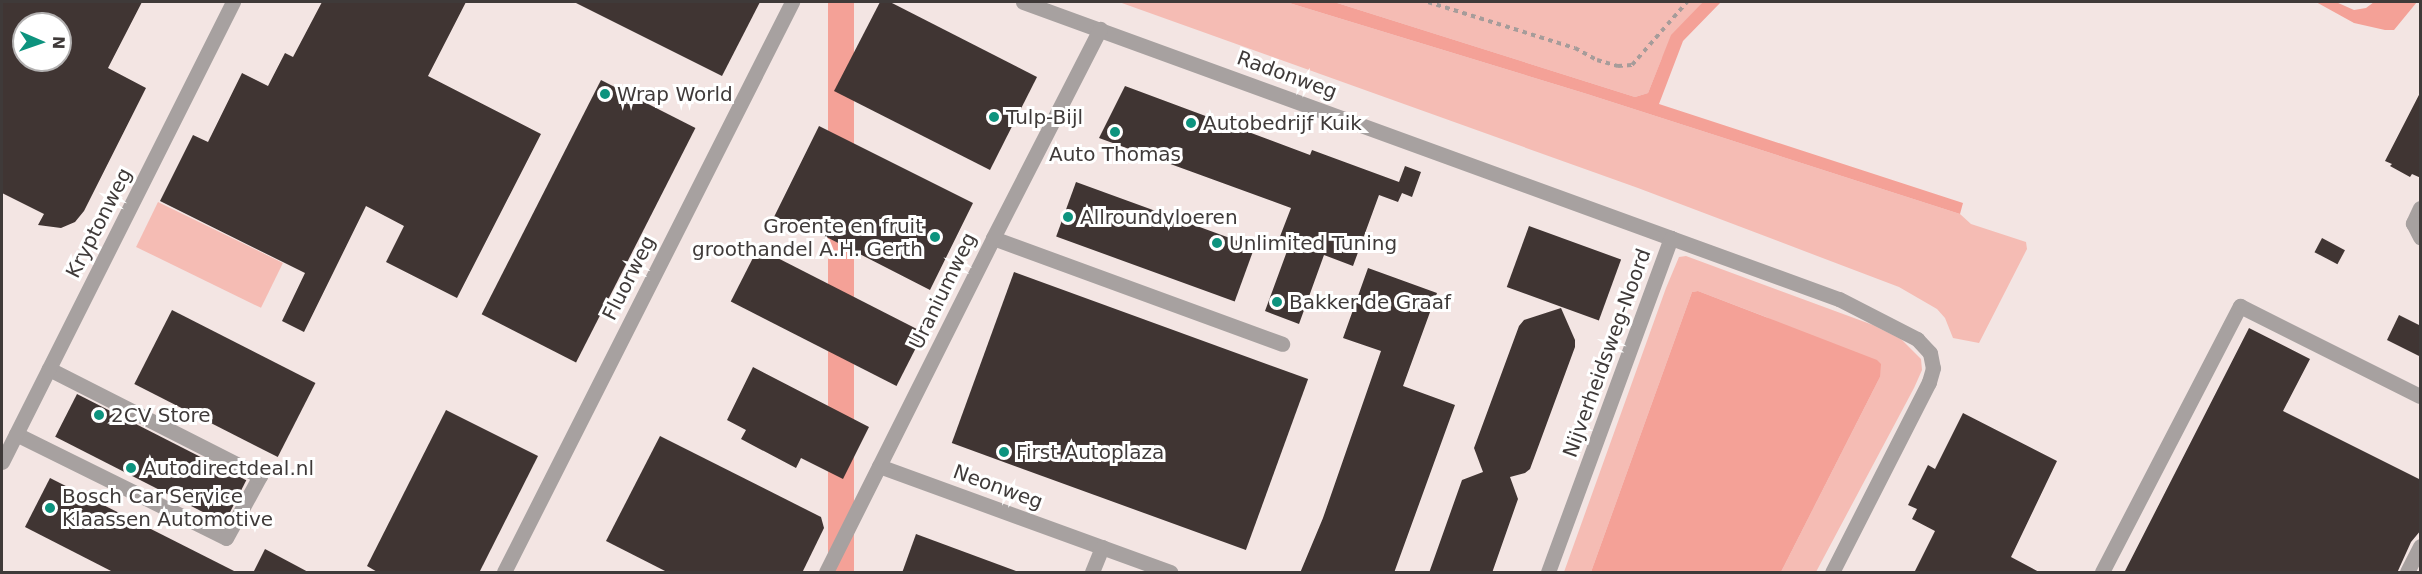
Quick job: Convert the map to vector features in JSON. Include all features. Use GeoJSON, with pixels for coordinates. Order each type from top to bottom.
{"type":"FeatureCollection","features":[{"type":"Feature","properties":{"kind":"street","name":"Kryptonweg"},"geometry":{"type":"LineString","coordinates":[[2,462],[233,2]]}},
{"type":"Feature","properties":{"kind":"street","name":"Fluorweg"},"geometry":{"type":"LineString","coordinates":[[504,573],[792,2]]}},
{"type":"Feature","properties":{"kind":"street","name":"Radonweg"},"geometry":{"type":"LineString","coordinates":[[1023,2],[1671,238]]}},
{"type":"Feature","properties":{"kind":"street","name":"Uraniumweg"},"geometry":{"type":"LineString","coordinates":[[826,573],[993,238],[1101,29]]}},
{"type":"Feature","properties":{"kind":"street"},"geometry":{"type":"LineString","coordinates":[[2421,208],[2413,223],[2421,237]]}},
{"type":"Feature","properties":{"kind":"street"},"geometry":{"type":"LineString","coordinates":[[993,238],[1282,344]]}},
{"type":"Feature","properties":{"kind":"street","name":"Nijverheidsweg-Noord"},"geometry":{"type":"LineString","coordinates":[[1548,573],[1671,238],[1839,299],[1917,339],[1930,353],[1933,368],[1929,382],[1832,573]]}},
{"type":"Feature","properties":{"kind":"street"},"geometry":{"type":"LineString","coordinates":[[2102,573],[2240,306],[2421,396]]}},
{"type":"Feature","properties":{"kind":"street"},"geometry":{"type":"LineString","coordinates":[[16,434],[226,538],[260,477],[49,369]]}},
{"type":"Feature","properties":{"kind":"street","name":"Neonweg"},"geometry":{"type":"LineString","coordinates":[[879,466],[1170,573]]}},
{"type":"Feature","properties":{"kind":"street"},"geometry":{"type":"LineString","coordinates":[[2407,573],[2421,546]]}},
{"type":"Feature","properties":{"kind":"street"},"geometry":{"type":"LineString","coordinates":[[1092,573],[1101,547]]}},
{"type":"Feature","properties":{"kind":"path"},"geometry":{"type":"LineString","coordinates":[[1428,2],[1575,48],[1597,60],[1618,66],[1632,65],[1687,2]]}},
{"type":"Feature","properties":{"kind":"shaded area"},"geometry":{"type":"Polygon","coordinates":[[[828,2],[854,2],[854,572],[828,572],[828,2]]]}},
{"type":"Feature","properties":{"kind":"shaded area"},"geometry":{"type":"Polygon","coordinates":[[[1119,2],[1286,2],[1587,94],[1960,214],[1971,224],[2026,242],[2027,249],[1979,343],[1953,338],[1945,318],[1937,309],[1899,287],[1638,188],[1119,2]]]}},
{"type":"Feature","properties":{"kind":"shaded area"},"geometry":{"type":"Polygon","coordinates":[[[1286,2],[1334,2],[1635,97],[1648,93],[1671,35],[1703,2],[1721,2],[1683,41],[1659,104],[1963,203],[1960,214],[1587,94],[1286,2]]]}},
{"type":"Feature","properties":{"kind":"shaded area"},"geometry":{"type":"Polygon","coordinates":[[[1334,2],[1703,2],[1662,58],[1648,93],[1635,97],[1334,2]]]}},
{"type":"Feature","properties":{"kind":"shaded area"},"geometry":{"type":"Polygon","coordinates":[[[2316,2],[2336,2],[2354,10],[2366,8],[2374,2],[2417,2],[2394,30],[2385,30],[2354,23],[2316,2]]]}},
{"type":"Feature","properties":{"kind":"shaded area"},"geometry":{"type":"Polygon","coordinates":[[[158,202],[283,263],[261,308],[136,247],[158,202]]]}},
{"type":"Feature","properties":{"kind":"shaded area"},"geometry":{"type":"Polygon","coordinates":[[[1686,256],[1873,325],[1901,339],[1921,359],[1922,370],[1914,388],[1816,572],[1781,572],[1880,377],[1766,317],[1698,291],[1692,292],[1591,572],[1564,572],[1666,288],[1679,257],[1686,256]]]}},
{"type":"Feature","properties":{"kind":"shaded area"},"geometry":{"type":"Polygon","coordinates":[[[1698,291],[1877,360],[1881,364],[1880,377],[1781,572],[1591,572],[1692,292],[1698,291]]]}},
{"type":"Feature","properties":{"kind":"building"},"geometry":{"type":"Polygon","coordinates":[[[2,2],[142,2],[108,68],[146,88],[84,211],[75,222],[61,228],[38,225],[44,214],[2,193],[2,2]]]}},
{"type":"Feature","properties":{"kind":"building"},"geometry":{"type":"Polygon","coordinates":[[[322,2],[466,2],[428,76],[541,134],[457,298],[386,262],[404,226],[366,206],[304,332],[282,321],[305,273],[160,201],[193,135],[208,142],[242,73],[268,86],[285,53],[293,57],[322,2]]]}},
{"type":"Feature","properties":{"kind":"building"},"geometry":{"type":"Polygon","coordinates":[[[574,2],[760,2],[722,76],[574,2]]]}},
{"type":"Feature","properties":{"kind":"building"},"geometry":{"type":"Polygon","coordinates":[[[880,2],[890,2],[1037,77],[990,170],[834,91],[880,2]]]}},
{"type":"Feature","properties":{"kind":"building"},"geometry":{"type":"Polygon","coordinates":[[[601,80],[695,128],[576,362],[482,314],[601,80]]]}},
{"type":"Feature","properties":{"kind":"building"},"geometry":{"type":"Polygon","coordinates":[[[1125,86],[1310,155],[1312,150],[1399,182],[1405,166],[1421,172],[1412,197],[1402,193],[1398,202],[1379,195],[1353,266],[1324,255],[1299,324],[1265,311],[1290,243],[1279,239],[1291,208],[1099,138],[1125,86]]]}},
{"type":"Feature","properties":{"kind":"building"},"geometry":{"type":"Polygon","coordinates":[[[2421,91],[2421,178],[2412,174],[2410,177],[2385,161],[2421,91]]]}},
{"type":"Feature","properties":{"kind":"building"},"geometry":{"type":"Polygon","coordinates":[[[819,126],[973,203],[930,290],[803,225],[800,232],[773,219],[819,126]]]}},
{"type":"Feature","properties":{"kind":"building"},"geometry":{"type":"Polygon","coordinates":[[[1076,182],[1255,247],[1235,301],[1056,237],[1076,182]]]}},
{"type":"Feature","properties":{"kind":"building"},"geometry":{"type":"Polygon","coordinates":[[[1529,226],[1621,260],[1599,321],[1507,287],[1529,226]]]}},
{"type":"Feature","properties":{"kind":"building"},"geometry":{"type":"Polygon","coordinates":[[[2322,238],[2345,250],[2337,264],[2314,252],[2322,238]]]}},
{"type":"Feature","properties":{"kind":"building"},"geometry":{"type":"Polygon","coordinates":[[[758,248],[924,332],[896,386],[731,301],[758,248]]]}},
{"type":"Feature","properties":{"kind":"building"},"geometry":{"type":"Polygon","coordinates":[[[1368,268],[1437,293],[1403,386],[1455,405],[1394,573],[1300,573],[1323,518],[1381,351],[1343,338],[1368,268]]]}},
{"type":"Feature","properties":{"kind":"building"},"geometry":{"type":"Polygon","coordinates":[[[1014,272],[1308,379],[1246,550],[952,443],[1014,272]]]}},
{"type":"Feature","properties":{"kind":"building"},"geometry":{"type":"Polygon","coordinates":[[[1561,308],[1575,340],[1575,347],[1530,469],[1525,473],[1510,477],[1518,499],[1492,573],[1429,573],[1462,480],[1483,472],[1474,448],[1519,326],[1524,320],[1561,308]]]}},
{"type":"Feature","properties":{"kind":"building"},"geometry":{"type":"Polygon","coordinates":[[[172,310],[315,383],[278,457],[134,384],[172,310]]]}},
{"type":"Feature","properties":{"kind":"building"},"geometry":{"type":"Polygon","coordinates":[[[2399,315],[2421,326],[2421,357],[2387,340],[2399,315]]]}},
{"type":"Feature","properties":{"kind":"building"},"geometry":{"type":"Polygon","coordinates":[[[2249,328],[2310,359],[2283,411],[2421,480],[2421,530],[2411,542],[2397,573],[2124,573],[2249,328]]]}},
{"type":"Feature","properties":{"kind":"building"},"geometry":{"type":"Polygon","coordinates":[[[753,367],[869,427],[843,479],[801,458],[796,468],[741,439],[746,430],[727,420],[753,367]]]}},
{"type":"Feature","properties":{"kind":"building"},"geometry":{"type":"Polygon","coordinates":[[[77,394],[246,480],[224,523],[55,437],[77,394]]]}},
{"type":"Feature","properties":{"kind":"building"},"geometry":{"type":"Polygon","coordinates":[[[446,410],[538,456],[479,573],[379,573],[367,566],[446,410]]]}},
{"type":"Feature","properties":{"kind":"building"},"geometry":{"type":"Polygon","coordinates":[[[1963,413],[2057,461],[2011,557],[2041,573],[1914,573],[1935,531],[1912,519],[1917,509],[1908,505],[1928,465],[1935,469],[1963,413]]]}},
{"type":"Feature","properties":{"kind":"building"},"geometry":{"type":"Polygon","coordinates":[[[660,436],[821,517],[824,528],[802,573],[669,573],[606,541],[660,436]]]}},
{"type":"Feature","properties":{"kind":"building"},"geometry":{"type":"Polygon","coordinates":[[[50,478],[238,573],[115,573],[25,527],[50,478]]]}},
{"type":"Feature","properties":{"kind":"building"},"geometry":{"type":"Polygon","coordinates":[[[916,534],[1016,571],[1015,573],[902,573],[916,534]]]}},
{"type":"Feature","properties":{"kind":"building"},"geometry":{"type":"Polygon","coordinates":[[[265,549],[310,573],[253,573],[265,549]]]}},
{"type":"Feature","properties":{"kind":"place","name":"Wrap World"},"geometry":{"type":"Point","coordinates":[605,94]}},
{"type":"Feature","properties":{"kind":"place","name":"Tulp-Bijl"},"geometry":{"type":"Point","coordinates":[994,117]}},
{"type":"Feature","properties":{"kind":"place","name":"Autobedrijf Kuik"},"geometry":{"type":"Point","coordinates":[1191,123]}},
{"type":"Feature","properties":{"kind":"place","name":"Auto Thomas"},"geometry":{"type":"Point","coordinates":[1115,132]}},
{"type":"Feature","properties":{"kind":"place","name":"Allroundvloeren"},"geometry":{"type":"Point","coordinates":[1068,217]}},
{"type":"Feature","properties":{"kind":"place","name":"Groente en fruit groothandel A.H. Gerth"},"geometry":{"type":"Point","coordinates":[935,237]}},
{"type":"Feature","properties":{"kind":"place","name":"Unlimited Tuning"},"geometry":{"type":"Point","coordinates":[1217,243]}},
{"type":"Feature","properties":{"kind":"place","name":"Bakker de Graaf"},"geometry":{"type":"Point","coordinates":[1277,302]}},
{"type":"Feature","properties":{"kind":"place","name":"2CV Store"},"geometry":{"type":"Point","coordinates":[99,415]}},
{"type":"Feature","properties":{"kind":"place","name":"First Autoplaza"},"geometry":{"type":"Point","coordinates":[1004,452]}},
{"type":"Feature","properties":{"kind":"place","name":"Autodirectdeal.nl"},"geometry":{"type":"Point","coordinates":[131,468]}},
{"type":"Feature","properties":{"kind":"place","name":"Bosch Car Service Klaassen Automotive"},"geometry":{"type":"Point","coordinates":[50,508]}}]}
